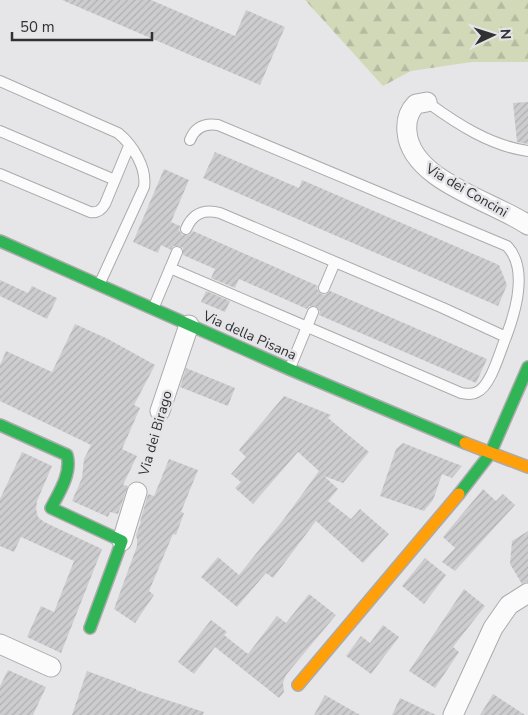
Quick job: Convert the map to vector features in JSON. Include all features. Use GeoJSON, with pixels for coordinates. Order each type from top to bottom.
{"type":"FeatureCollection","features":[{"type":"Feature","properties":{"kind":"street","name":"Via dei Concini"},"geometry":{"type":"LineString","coordinates":[[427,102],[416,104],[409,113],[407,120],[408,142],[420,161],[430,171],[458,188],[528,225]]}},
{"type":"Feature","properties":{"kind":"street","name":"Via della Pisana"},"geometry":{"type":"LineString","coordinates":[[0,241],[289,369],[490,454],[528,467]]}},
{"type":"Feature","properties":{"kind":"street","name":"Via dei Birago"},"geometry":{"type":"LineString","coordinates":[[160,411],[189,325]]}},
{"type":"Feature","properties":{"kind":"street"},"geometry":{"type":"LineString","coordinates":[[298,686],[482,466],[490,454],[528,367]]}},
{"type":"Feature","properties":{"kind":"street"},"geometry":{"type":"LineString","coordinates":[[0,425],[67,455],[70,462],[68,470],[51,508],[122,541],[90,628]]}},
{"type":"Feature","properties":{"kind":"street","name":"Via dei Birago"},"geometry":{"type":"LineString","coordinates":[[122,541],[137,492]]}},
{"type":"Feature","properties":{"kind":"street"},"geometry":{"type":"LineString","coordinates":[[452,715],[493,628],[508,605],[528,593]]}},
{"type":"Feature","properties":{"kind":"street"},"geometry":{"type":"LineString","coordinates":[[0,644],[50,667]]}},
{"type":"Feature","properties":{"kind":"lane"},"geometry":{"type":"LineString","coordinates":[[0,81],[113,130],[123,137],[130,146],[143,169],[144,187],[98,286]]}},
{"type":"Feature","properties":{"kind":"lane"},"geometry":{"type":"LineString","coordinates":[[427,102],[466,128],[494,141],[528,151]]}},
{"type":"Feature","properties":{"kind":"lane"},"geometry":{"type":"LineString","coordinates":[[170,268],[461,393],[471,394],[483,389],[488,382],[525,285],[523,264],[514,250],[507,246],[218,126],[203,125],[197,129],[190,140]]}},
{"type":"Feature","properties":{"kind":"lane"},"geometry":{"type":"LineString","coordinates":[[0,131],[115,180]]}},
{"type":"Feature","properties":{"kind":"lane"},"geometry":{"type":"LineString","coordinates":[[0,174],[90,212],[95,212],[102,209],[130,146]]}},
{"type":"Feature","properties":{"kind":"lane"},"geometry":{"type":"LineString","coordinates":[[186,228],[196,215],[201,212],[213,212],[335,262],[506,337]]}},
{"type":"Feature","properties":{"kind":"lane"},"geometry":{"type":"LineString","coordinates":[[153,309],[177,252]]}},
{"type":"Feature","properties":{"kind":"lane"},"geometry":{"type":"LineString","coordinates":[[324,288],[335,262]]}},
{"type":"Feature","properties":{"kind":"lane"},"geometry":{"type":"LineString","coordinates":[[289,369],[313,312]]}},
{"type":"Feature","properties":{"kind":"path","name":"Via dei Birago"},"geometry":{"type":"LineString","coordinates":[[137,492],[160,411]]}},
{"type":"Feature","properties":{"kind":"green space"},"geometry":{"type":"Polygon","coordinates":[[[305,0],[528,0],[528,62],[472,62],[411,71],[383,86],[305,0]]]}},
{"type":"Feature","properties":{"kind":"building"},"geometry":{"type":"Polygon","coordinates":[[[62,0],[151,0],[235,36],[246,10],[285,27],[260,85],[62,0]]]}},
{"type":"Feature","properties":{"kind":"building"},"geometry":{"type":"Polygon","coordinates":[[[528,102],[528,144],[517,142],[513,103],[528,102]]]}},
{"type":"Feature","properties":{"kind":"building"},"geometry":{"type":"Polygon","coordinates":[[[215,152],[299,188],[302,180],[499,265],[507,285],[498,306],[203,178],[215,152]]]}},
{"type":"Feature","properties":{"kind":"building"},"geometry":{"type":"Polygon","coordinates":[[[164,169],[189,180],[171,222],[180,226],[179,230],[182,235],[189,235],[193,231],[318,286],[317,289],[321,294],[325,295],[330,291],[487,359],[476,383],[319,315],[320,311],[315,306],[309,306],[307,309],[239,279],[235,288],[211,278],[215,269],[183,255],[183,248],[179,246],[173,246],[171,250],[161,245],[158,253],[133,242],[164,169]]]}},
{"type":"Feature","properties":{"kind":"building"},"geometry":{"type":"Polygon","coordinates":[[[0,280],[28,293],[32,286],[57,298],[47,319],[0,296],[0,280]]]}},
{"type":"Feature","properties":{"kind":"building"},"geometry":{"type":"Polygon","coordinates":[[[206,291],[230,301],[225,312],[201,302],[206,291]]]}},
{"type":"Feature","properties":{"kind":"building"},"geometry":{"type":"Polygon","coordinates":[[[75,324],[108,339],[155,365],[134,405],[140,408],[122,449],[137,456],[123,485],[128,486],[118,514],[110,512],[108,517],[72,501],[82,478],[84,459],[91,445],[0,401],[0,365],[6,351],[52,372],[75,324]]]}},
{"type":"Feature","properties":{"kind":"building"},"geometry":{"type":"Polygon","coordinates":[[[186,368],[235,388],[228,406],[180,387],[186,368]]]}},
{"type":"Feature","properties":{"kind":"building"},"geometry":{"type":"Polygon","coordinates":[[[284,396],[331,415],[328,418],[369,452],[343,483],[324,476],[338,489],[328,501],[351,519],[360,509],[389,534],[363,563],[316,521],[273,578],[266,573],[237,607],[201,577],[218,557],[239,575],[284,519],[319,471],[298,452],[253,504],[235,488],[241,482],[231,474],[246,457],[239,450],[284,396]]]}},
{"type":"Feature","properties":{"kind":"building"},"geometry":{"type":"Polygon","coordinates":[[[403,443],[462,466],[452,478],[442,474],[433,500],[424,511],[380,496],[396,449],[403,443]]]}},
{"type":"Feature","properties":{"kind":"building"},"geometry":{"type":"Polygon","coordinates":[[[22,452],[52,466],[37,501],[38,517],[44,522],[102,549],[61,653],[27,637],[41,606],[54,612],[74,561],[21,537],[14,552],[0,546],[0,499],[22,452]]]}},
{"type":"Feature","properties":{"kind":"building"},"geometry":{"type":"Polygon","coordinates":[[[169,459],[198,470],[181,512],[184,513],[176,535],[173,534],[149,591],[154,595],[135,623],[114,609],[137,546],[136,535],[148,494],[154,496],[169,459]]]}},
{"type":"Feature","properties":{"kind":"building"},"geometry":{"type":"Polygon","coordinates":[[[483,489],[496,501],[503,494],[515,505],[455,571],[442,562],[455,548],[443,537],[483,489]]]}},
{"type":"Feature","properties":{"kind":"building"},"geometry":{"type":"Polygon","coordinates":[[[528,531],[528,582],[522,584],[510,564],[512,541],[528,531]]]}},
{"type":"Feature","properties":{"kind":"building"},"geometry":{"type":"Polygon","coordinates":[[[425,558],[446,575],[424,604],[402,586],[425,558]]]}},
{"type":"Feature","properties":{"kind":"building"},"geometry":{"type":"Polygon","coordinates":[[[464,589],[485,606],[453,647],[459,652],[435,688],[409,671],[464,589]]]}},
{"type":"Feature","properties":{"kind":"building"},"geometry":{"type":"Polygon","coordinates":[[[309,594],[336,615],[286,675],[283,683],[284,692],[279,698],[215,647],[194,674],[178,662],[211,620],[227,632],[224,635],[248,654],[277,616],[286,623],[309,594]]]}},
{"type":"Feature","properties":{"kind":"building"},"geometry":{"type":"Polygon","coordinates":[[[383,625],[399,637],[371,674],[346,656],[361,636],[370,643],[383,625]]]}},
{"type":"Feature","properties":{"kind":"building"},"geometry":{"type":"Polygon","coordinates":[[[8,670],[46,687],[33,715],[0,715],[0,686],[8,670]]]}},
{"type":"Feature","properties":{"kind":"building"},"geometry":{"type":"Polygon","coordinates":[[[87,671],[136,690],[204,712],[203,715],[72,715],[87,671]]]}},
{"type":"Feature","properties":{"kind":"building"},"geometry":{"type":"Polygon","coordinates":[[[493,694],[525,715],[480,715],[493,694]]]}},
{"type":"Feature","properties":{"kind":"building"},"geometry":{"type":"Polygon","coordinates":[[[325,695],[360,715],[314,715],[325,695]]]}},
{"type":"Feature","properties":{"kind":"building"},"geometry":{"type":"Polygon","coordinates":[[[400,698],[436,715],[392,715],[400,698]]]}},
{"type":"Feature","properties":{"kind":"traffic: fast"},"geometry":{"type":"LineString","coordinates":[[0,241],[289,369],[465,443]]}},
{"type":"Feature","properties":{"kind":"traffic: fast"},"geometry":{"type":"LineString","coordinates":[[459,494],[490,454],[528,367]]}},
{"type":"Feature","properties":{"kind":"traffic: fast"},"geometry":{"type":"LineString","coordinates":[[0,425],[67,455],[68,469],[66,476],[51,508],[122,541],[90,628]]}},
{"type":"Feature","properties":{"kind":"traffic: slow"},"geometry":{"type":"LineString","coordinates":[[465,443],[528,467]]}},
{"type":"Feature","properties":{"kind":"traffic: slow"},"geometry":{"type":"LineString","coordinates":[[298,685],[459,494]]}}]}
